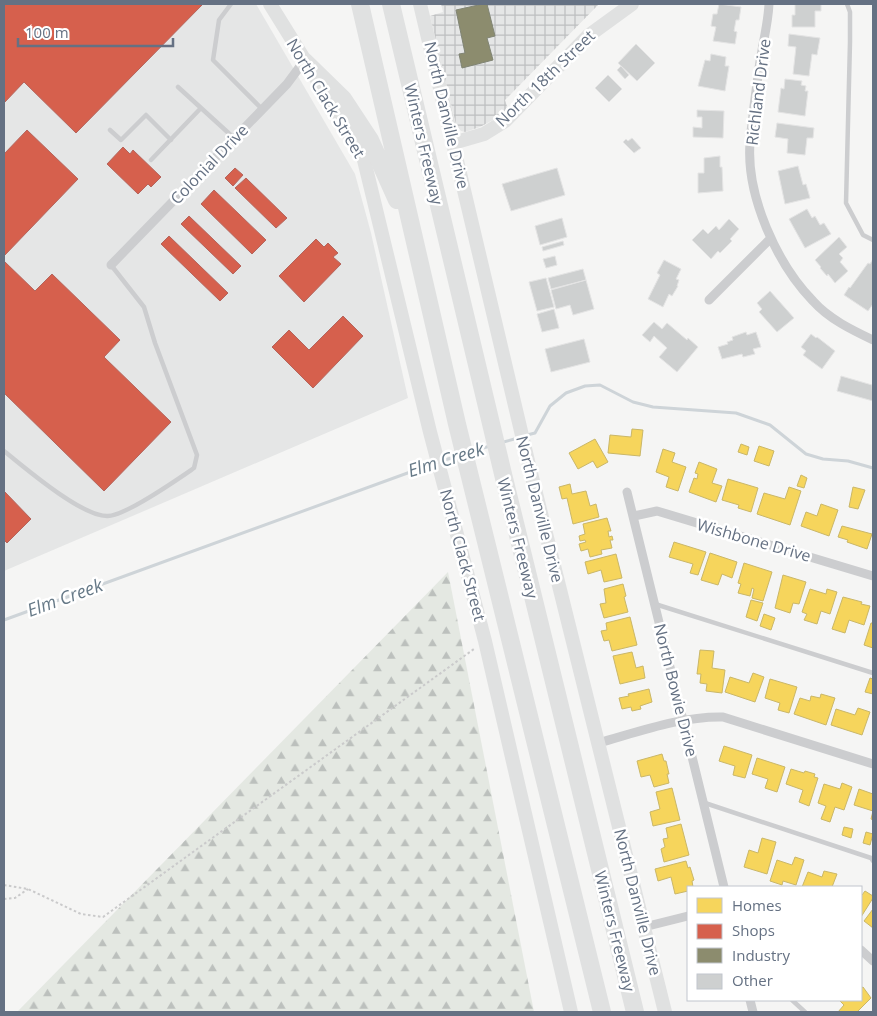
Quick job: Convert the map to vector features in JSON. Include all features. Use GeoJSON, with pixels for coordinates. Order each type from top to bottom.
{"type":"FeatureCollection","features":[{"type":"Feature","properties":{"kind":"highway","name":"Winters Freeway"},"geometry":{"type":"LineString","coordinates":[[360,4],[457,424],[601,1012]]}},
{"type":"Feature","properties":{"kind":"highway","name":"Winters Freeway"},"geometry":{"type":"LineString","coordinates":[[391,4],[489,417],[635,1012]]}},
{"type":"Feature","properties":{"kind":"highway"},"geometry":{"type":"LineString","coordinates":[[304,61],[343,99],[370,140],[392,188],[418,257]]}},
{"type":"Feature","properties":{"kind":"main road","name":"North Clack Street"},"geometry":{"type":"LineString","coordinates":[[270,4],[364,160],[430,432],[485,642],[571,1012]]}},
{"type":"Feature","properties":{"kind":"main road","name":"North Danville Drive"},"geometry":{"type":"LineString","coordinates":[[420,4],[529,465],[665,1012]]}},
{"type":"Feature","properties":{"kind":"main road","name":"North 18th Street"},"geometry":{"type":"LineString","coordinates":[[453,142],[484,134],[505,121],[588,36],[632,4]]}},
{"type":"Feature","properties":{"kind":"street","name":"Richland Drive"},"geometry":{"type":"LineString","coordinates":[[769,4],[750,145],[753,187],[770,239],[793,278],[814,302],[833,318],[873,340]]}},
{"type":"Feature","properties":{"kind":"street","name":"Colonial Drive"},"geometry":{"type":"LineString","coordinates":[[111,265],[287,84],[304,61]]}},
{"type":"Feature","properties":{"kind":"street"},"geometry":{"type":"LineString","coordinates":[[709,300],[770,239]]}},
{"type":"Feature","properties":{"kind":"street","name":"North Bowie Drive"},"geometry":{"type":"LineString","coordinates":[[628,492],[724,886]]}},
{"type":"Feature","properties":{"kind":"street","name":"Wishbone Drive"},"geometry":{"type":"LineString","coordinates":[[634,516],[657,511],[873,576]]}},
{"type":"Feature","properties":{"kind":"street"},"geometry":{"type":"LineString","coordinates":[[598,743],[684,720],[705,716],[723,717],[873,764]]}},
{"type":"Feature","properties":{"kind":"street"},"geometry":{"type":"LineString","coordinates":[[644,927],[687,916]]}},
{"type":"Feature","properties":{"kind":"street"},"geometry":{"type":"LineString","coordinates":[[862,951],[873,961]]}},
{"type":"Feature","properties":{"kind":"lane"},"geometry":{"type":"LineString","coordinates":[[231,4],[219,20],[213,60],[262,109]]}},
{"type":"Feature","properties":{"kind":"lane"},"geometry":{"type":"LineString","coordinates":[[847,4],[850,12],[850,32],[846,203],[863,236],[873,240]]}},
{"type":"Feature","properties":{"kind":"lane"},"geometry":{"type":"LineString","coordinates":[[178,87],[234,138]]}},
{"type":"Feature","properties":{"kind":"lane"},"geometry":{"type":"LineString","coordinates":[[151,160],[200,109]]}},
{"type":"Feature","properties":{"kind":"lane"},"geometry":{"type":"LineString","coordinates":[[110,130],[121,140],[146,115],[171,140]]}},
{"type":"Feature","properties":{"kind":"lane"},"geometry":{"type":"LineString","coordinates":[[4,451],[78,507],[108,517],[134,506],[194,468],[197,455],[155,343],[144,307],[111,265]]}},
{"type":"Feature","properties":{"kind":"lane"},"geometry":{"type":"LineString","coordinates":[[654,604],[873,674]]}},
{"type":"Feature","properties":{"kind":"lane"},"geometry":{"type":"LineString","coordinates":[[704,802],[840,847],[873,861]]}},
{"type":"Feature","properties":{"kind":"lane"},"geometry":{"type":"LineString","coordinates":[[793,1001],[805,1012]]}},
{"type":"Feature","properties":{"kind":"path"},"geometry":{"type":"LineString","coordinates":[[4,886],[28,889],[81,914],[103,916],[485,642]]}},
{"type":"Feature","properties":{"kind":"path"},"geometry":{"type":"LineString","coordinates":[[4,899],[15,898],[28,889]]}},
{"type":"Feature","properties":{"kind":"shaded area"},"geometry":{"type":"Polygon","coordinates":[[[4,4],[256,4],[355,174],[371,233],[408,398],[4,571],[4,4]]]}},
{"type":"Feature","properties":{"kind":"shaded area"},"geometry":{"type":"Polygon","coordinates":[[[441,4],[599,4],[505,100],[508,109],[502,115],[480,127],[465,132],[461,131],[456,125],[430,16],[443,12],[441,4]]]}},
{"type":"Feature","properties":{"kind":"green space"},"geometry":{"type":"Polygon","coordinates":[[[448,572],[534,1012],[17,1012],[448,572]]]}},
{"type":"Feature","properties":{"kind":"building: Homes"},"geometry":{"type":"Polygon","coordinates":[[[632,429],[643,430],[640,456],[608,453],[610,435],[631,437],[632,429]]]}},
{"type":"Feature","properties":{"kind":"building: Homes"},"geometry":{"type":"Polygon","coordinates":[[[595,439],[608,462],[597,468],[593,461],[578,469],[569,453],[595,439]]]}},
{"type":"Feature","properties":{"kind":"building: Homes"},"geometry":{"type":"Polygon","coordinates":[[[741,444],[749,447],[747,455],[738,452],[741,444]]]}},
{"type":"Feature","properties":{"kind":"building: Homes"},"geometry":{"type":"Polygon","coordinates":[[[759,446],[774,451],[769,466],[754,461],[759,446]]]}},
{"type":"Feature","properties":{"kind":"building: Homes"},"geometry":{"type":"Polygon","coordinates":[[[663,449],[675,453],[672,462],[686,467],[678,491],[666,487],[669,477],[656,472],[663,449]]]}},
{"type":"Feature","properties":{"kind":"building: Homes"},"geometry":{"type":"Polygon","coordinates":[[[699,462],[717,469],[712,483],[722,486],[716,502],[689,492],[694,478],[697,479],[698,474],[695,473],[699,462]]]}},
{"type":"Feature","properties":{"kind":"building: Homes"},"geometry":{"type":"Polygon","coordinates":[[[801,475],[807,478],[804,488],[797,486],[801,475]]]}},
{"type":"Feature","properties":{"kind":"building: Homes"},"geometry":{"type":"Polygon","coordinates":[[[728,479],[758,488],[751,512],[738,508],[739,505],[722,500],[728,479]]]}},
{"type":"Feature","properties":{"kind":"building: Homes"},"geometry":{"type":"Polygon","coordinates":[[[570,484],[572,494],[586,491],[590,506],[596,504],[599,517],[573,524],[567,498],[562,499],[559,487],[570,484]]]}},
{"type":"Feature","properties":{"kind":"building: Homes"},"geometry":{"type":"Polygon","coordinates":[[[789,487],[801,491],[790,525],[757,514],[764,493],[785,499],[789,487]]]}},
{"type":"Feature","properties":{"kind":"building: Homes"},"geometry":{"type":"Polygon","coordinates":[[[853,487],[865,490],[858,509],[849,507],[853,487]]]}},
{"type":"Feature","properties":{"kind":"building: Homes"},"geometry":{"type":"Polygon","coordinates":[[[821,504],[838,510],[829,536],[801,526],[806,512],[817,516],[821,504]]]}},
{"type":"Feature","properties":{"kind":"building: Homes"},"geometry":{"type":"Polygon","coordinates":[[[607,518],[611,531],[608,531],[609,537],[612,536],[613,540],[610,540],[612,548],[601,550],[602,554],[590,557],[588,549],[581,551],[579,544],[586,542],[585,540],[580,541],[579,536],[585,534],[583,524],[607,518]]]}},
{"type":"Feature","properties":{"kind":"building: Homes"},"geometry":{"type":"Polygon","coordinates":[[[842,526],[872,534],[867,549],[838,537],[842,526]]]}},
{"type":"Feature","properties":{"kind":"building: Homes"},"geometry":{"type":"Polygon","coordinates":[[[674,542],[706,552],[698,575],[690,573],[693,564],[669,557],[674,542]]]}},
{"type":"Feature","properties":{"kind":"building: Homes"},"geometry":{"type":"Polygon","coordinates":[[[710,553],[737,562],[732,578],[722,574],[718,585],[701,580],[710,553]]]}},
{"type":"Feature","properties":{"kind":"building: Homes"},"geometry":{"type":"Polygon","coordinates":[[[616,554],[622,578],[604,582],[601,570],[588,574],[585,562],[616,554]]]}},
{"type":"Feature","properties":{"kind":"building: Homes"},"geometry":{"type":"Polygon","coordinates":[[[744,563],[772,572],[763,601],[752,598],[754,589],[752,588],[750,596],[738,593],[741,584],[738,583],[744,563]]]}},
{"type":"Feature","properties":{"kind":"building: Homes"},"geometry":{"type":"Polygon","coordinates":[[[783,575],[806,582],[799,604],[793,603],[790,613],[775,608],[783,575]]]}},
{"type":"Feature","properties":{"kind":"building: Homes"},"geometry":{"type":"Polygon","coordinates":[[[623,584],[628,612],[604,618],[600,604],[606,603],[604,589],[623,584]]]}},
{"type":"Feature","properties":{"kind":"building: Homes"},"geometry":{"type":"Polygon","coordinates":[[[810,589],[826,594],[827,589],[837,592],[830,614],[821,611],[817,624],[804,620],[807,614],[802,612],[810,589]]]}},
{"type":"Feature","properties":{"kind":"building: Homes"},"geometry":{"type":"Polygon","coordinates":[[[843,597],[870,606],[864,625],[849,620],[845,633],[832,629],[843,597]]]}},
{"type":"Feature","properties":{"kind":"building: Homes"},"geometry":{"type":"Polygon","coordinates":[[[751,600],[763,603],[757,621],[746,617],[751,600]]]}},
{"type":"Feature","properties":{"kind":"building: Homes"},"geometry":{"type":"Polygon","coordinates":[[[764,614],[775,618],[771,630],[760,626],[764,614]]]}},
{"type":"Feature","properties":{"kind":"building: Homes"},"geometry":{"type":"Polygon","coordinates":[[[630,617],[637,645],[612,651],[609,640],[604,641],[601,631],[607,630],[606,623],[630,617]]]}},
{"type":"Feature","properties":{"kind":"building: Homes"},"geometry":{"type":"Polygon","coordinates":[[[871,623],[873,623],[873,648],[864,645],[871,623]]]}},
{"type":"Feature","properties":{"kind":"building: Homes"},"geometry":{"type":"Polygon","coordinates":[[[700,650],[714,651],[712,668],[725,670],[722,693],[706,691],[707,684],[700,683],[701,674],[697,674],[700,650]]]}},
{"type":"Feature","properties":{"kind":"building: Homes"},"geometry":{"type":"Polygon","coordinates":[[[632,652],[636,668],[643,666],[645,678],[620,684],[613,656],[632,652]]]}},
{"type":"Feature","properties":{"kind":"building: Homes"},"geometry":{"type":"Polygon","coordinates":[[[753,673],[764,677],[755,702],[725,692],[730,677],[749,683],[753,673]]]}},
{"type":"Feature","properties":{"kind":"building: Homes"},"geometry":{"type":"Polygon","coordinates":[[[870,678],[873,679],[873,694],[865,692],[870,678]]]}},
{"type":"Feature","properties":{"kind":"building: Homes"},"geometry":{"type":"Polygon","coordinates":[[[770,679],[797,687],[789,713],[778,710],[780,703],[765,698],[770,679]]]}},
{"type":"Feature","properties":{"kind":"building: Homes"},"geometry":{"type":"Polygon","coordinates":[[[649,689],[652,702],[640,706],[641,709],[632,711],[631,707],[622,709],[619,698],[649,689]]]}},
{"type":"Feature","properties":{"kind":"building: Homes"},"geometry":{"type":"Polygon","coordinates":[[[821,694],[835,698],[826,725],[794,714],[800,698],[810,701],[811,696],[820,698],[821,694]]]}},
{"type":"Feature","properties":{"kind":"building: Homes"},"geometry":{"type":"Polygon","coordinates":[[[858,708],[870,712],[862,735],[831,725],[836,709],[855,715],[858,708]]]}},
{"type":"Feature","properties":{"kind":"building: Homes"},"geometry":{"type":"Polygon","coordinates":[[[724,746],[752,755],[745,778],[733,775],[735,766],[719,761],[724,746]]]}},
{"type":"Feature","properties":{"kind":"building: Homes"},"geometry":{"type":"Polygon","coordinates":[[[662,754],[664,761],[666,761],[669,783],[654,787],[650,775],[641,777],[637,761],[662,754]]]}},
{"type":"Feature","properties":{"kind":"building: Homes"},"geometry":{"type":"Polygon","coordinates":[[[757,758],[785,767],[777,792],[765,788],[768,779],[752,774],[757,758]]]}},
{"type":"Feature","properties":{"kind":"building: Homes"},"geometry":{"type":"Polygon","coordinates":[[[791,769],[815,774],[814,777],[818,778],[809,806],[799,802],[803,790],[786,784],[791,769]]]}},
{"type":"Feature","properties":{"kind":"building: Homes"},"geometry":{"type":"Polygon","coordinates":[[[842,783],[852,787],[844,810],[835,807],[830,822],[821,819],[826,806],[818,803],[824,784],[840,789],[842,783]]]}},
{"type":"Feature","properties":{"kind":"building: Homes"},"geometry":{"type":"Polygon","coordinates":[[[672,788],[680,820],[653,826],[650,812],[660,809],[656,792],[672,788]]]}},
{"type":"Feature","properties":{"kind":"building: Homes"},"geometry":{"type":"Polygon","coordinates":[[[859,789],[873,794],[873,811],[854,805],[859,789]]]}},
{"type":"Feature","properties":{"kind":"building: Homes"},"geometry":{"type":"Polygon","coordinates":[[[681,824],[689,855],[664,862],[661,849],[665,847],[663,839],[668,838],[666,828],[681,824]]]}},
{"type":"Feature","properties":{"kind":"building: Homes"},"geometry":{"type":"Polygon","coordinates":[[[844,827],[853,829],[851,838],[842,835],[844,827]]]}},
{"type":"Feature","properties":{"kind":"building: Homes"},"geometry":{"type":"Polygon","coordinates":[[[866,832],[873,834],[870,845],[863,843],[866,832]]]}},
{"type":"Feature","properties":{"kind":"building: Homes"},"geometry":{"type":"Polygon","coordinates":[[[762,838],[776,842],[767,874],[744,867],[749,850],[758,853],[762,838]]]}},
{"type":"Feature","properties":{"kind":"building: Homes"},"geometry":{"type":"Polygon","coordinates":[[[795,857],[804,860],[796,885],[783,881],[782,885],[770,881],[777,860],[792,865],[795,857]]]}},
{"type":"Feature","properties":{"kind":"building: Homes"},"geometry":{"type":"Polygon","coordinates":[[[686,861],[694,880],[692,881],[693,886],[687,886],[687,891],[675,894],[671,877],[658,881],[655,869],[686,861]]]}},
{"type":"Feature","properties":{"kind":"building: Homes"},"geometry":{"type":"Polygon","coordinates":[[[824,871],[837,874],[832,886],[802,886],[808,872],[822,877],[824,871]]]}},
{"type":"Feature","properties":{"kind":"building: Homes"},"geometry":{"type":"Polygon","coordinates":[[[865,891],[873,896],[873,898],[862,915],[862,895],[865,891]]]}},
{"type":"Feature","properties":{"kind":"building: Homes"},"geometry":{"type":"Polygon","coordinates":[[[873,909],[873,928],[864,921],[873,909]]]}},
{"type":"Feature","properties":{"kind":"building: Homes"},"geometry":{"type":"Polygon","coordinates":[[[862,988],[871,998],[857,1012],[838,1012],[844,1005],[840,1001],[862,1001],[862,988]]]}},
{"type":"Feature","properties":{"kind":"building: Shops"},"geometry":{"type":"Polygon","coordinates":[[[4,4],[203,4],[76,133],[24,82],[4,103],[4,4]]]}},
{"type":"Feature","properties":{"kind":"building: Shops"},"geometry":{"type":"Polygon","coordinates":[[[27,130],[78,179],[4,256],[4,154],[27,130]]]}},
{"type":"Feature","properties":{"kind":"building: Shops"},"geometry":{"type":"Polygon","coordinates":[[[123,147],[130,154],[133,150],[161,177],[151,187],[148,184],[138,194],[107,164],[123,147]]]}},
{"type":"Feature","properties":{"kind":"building: Shops"},"geometry":{"type":"Polygon","coordinates":[[[235,168],[243,175],[233,186],[225,178],[235,168]]]}},
{"type":"Feature","properties":{"kind":"building: Shops"},"geometry":{"type":"Polygon","coordinates":[[[246,178],[287,218],[276,228],[235,188],[246,178]]]}},
{"type":"Feature","properties":{"kind":"building: Shops"},"geometry":{"type":"Polygon","coordinates":[[[214,190],[266,240],[252,254],[201,204],[214,190]]]}},
{"type":"Feature","properties":{"kind":"building: Shops"},"geometry":{"type":"Polygon","coordinates":[[[189,216],[241,266],[233,274],[181,224],[189,216]]]}},
{"type":"Feature","properties":{"kind":"building: Shops"},"geometry":{"type":"Polygon","coordinates":[[[169,236],[228,293],[220,301],[161,244],[169,236]]]}},
{"type":"Feature","properties":{"kind":"building: Shops"},"geometry":{"type":"Polygon","coordinates":[[[316,239],[324,247],[328,243],[338,253],[333,257],[341,264],[304,302],[279,276],[316,239]]]}},
{"type":"Feature","properties":{"kind":"building: Shops"},"geometry":{"type":"Polygon","coordinates":[[[4,261],[35,291],[52,274],[120,340],[104,357],[171,422],[104,491],[4,393],[4,261]]]}},
{"type":"Feature","properties":{"kind":"building: Shops"},"geometry":{"type":"Polygon","coordinates":[[[343,316],[363,336],[313,388],[272,347],[289,330],[309,350],[343,316]]]}},
{"type":"Feature","properties":{"kind":"building: Shops"},"geometry":{"type":"Polygon","coordinates":[[[4,491],[31,519],[7,543],[4,540],[4,491]]]}},
{"type":"Feature","properties":{"kind":"building: Industry"},"geometry":{"type":"Polygon","coordinates":[[[487,4],[495,36],[487,38],[493,60],[462,68],[459,54],[465,53],[456,10],[487,4]]]}},
{"type":"Feature","properties":{"kind":"building: Other"},"geometry":{"type":"Polygon","coordinates":[[[719,4],[741,7],[739,20],[736,20],[734,31],[737,32],[735,44],[713,41],[716,27],[711,26],[713,14],[717,14],[719,4]]]}},
{"type":"Feature","properties":{"kind":"building: Other"},"geometry":{"type":"Polygon","coordinates":[[[795,4],[821,4],[821,11],[815,11],[815,27],[792,27],[792,15],[795,15],[795,4]]]}},
{"type":"Feature","properties":{"kind":"building: Other"},"geometry":{"type":"Polygon","coordinates":[[[789,34],[820,38],[817,55],[812,54],[809,76],[793,74],[796,47],[788,46],[789,34]]]}},
{"type":"Feature","properties":{"kind":"building: Other"},"geometry":{"type":"Polygon","coordinates":[[[636,44],[655,63],[637,81],[618,63],[636,44]]]}},
{"type":"Feature","properties":{"kind":"building: Other"},"geometry":{"type":"Polygon","coordinates":[[[711,54],[726,57],[725,66],[729,66],[725,91],[698,86],[705,60],[710,61],[711,54]]]}},
{"type":"Feature","properties":{"kind":"building: Other"},"geometry":{"type":"Polygon","coordinates":[[[621,66],[629,75],[625,79],[617,70],[621,66]]]}},
{"type":"Feature","properties":{"kind":"building: Other"},"geometry":{"type":"Polygon","coordinates":[[[608,75],[622,89],[609,102],[595,88],[608,75]]]}},
{"type":"Feature","properties":{"kind":"building: Other"},"geometry":{"type":"Polygon","coordinates":[[[785,79],[802,81],[801,85],[806,86],[805,91],[808,91],[805,116],[778,112],[781,88],[784,89],[785,79]]]}},
{"type":"Feature","properties":{"kind":"building: Other"},"geometry":{"type":"Polygon","coordinates":[[[697,110],[724,111],[723,138],[693,137],[693,127],[702,128],[702,117],[697,117],[697,110]]]}},
{"type":"Feature","properties":{"kind":"building: Other"},"geometry":{"type":"Polygon","coordinates":[[[777,123],[814,128],[813,138],[807,138],[805,155],[787,153],[788,139],[775,137],[777,123]]]}},
{"type":"Feature","properties":{"kind":"building: Other"},"geometry":{"type":"Polygon","coordinates":[[[632,138],[641,148],[634,153],[623,142],[626,139],[628,141],[632,138]]]}},
{"type":"Feature","properties":{"kind":"building: Other"},"geometry":{"type":"Polygon","coordinates":[[[720,156],[723,191],[698,193],[698,173],[704,173],[704,158],[720,156]]]}},
{"type":"Feature","properties":{"kind":"building: Other"},"geometry":{"type":"Polygon","coordinates":[[[798,166],[803,185],[806,184],[810,198],[785,204],[778,171],[798,166]]]}},
{"type":"Feature","properties":{"kind":"building: Other"},"geometry":{"type":"Polygon","coordinates":[[[557,168],[565,195],[511,211],[502,184],[557,168]]]}},
{"type":"Feature","properties":{"kind":"building: Other"},"geometry":{"type":"Polygon","coordinates":[[[807,209],[812,218],[815,216],[820,225],[824,223],[831,234],[805,248],[789,219],[807,209]]]}},
{"type":"Feature","properties":{"kind":"building: Other"},"geometry":{"type":"Polygon","coordinates":[[[562,218],[567,237],[540,245],[535,226],[562,218]]]}},
{"type":"Feature","properties":{"kind":"building: Other"},"geometry":{"type":"Polygon","coordinates":[[[729,219],[739,229],[730,239],[732,241],[720,253],[718,251],[711,259],[692,240],[703,229],[708,234],[716,226],[719,230],[729,219]]]}},
{"type":"Feature","properties":{"kind":"building: Other"},"geometry":{"type":"Polygon","coordinates":[[[839,237],[847,247],[839,254],[843,258],[840,262],[848,271],[835,283],[815,260],[839,237]]]}},
{"type":"Feature","properties":{"kind":"building: Other"},"geometry":{"type":"Polygon","coordinates":[[[563,241],[564,245],[543,251],[542,247],[563,241]]]}},
{"type":"Feature","properties":{"kind":"building: Other"},"geometry":{"type":"Polygon","coordinates":[[[555,256],[557,265],[546,268],[543,259],[555,256]]]}},
{"type":"Feature","properties":{"kind":"building: Other"},"geometry":{"type":"Polygon","coordinates":[[[873,259],[873,304],[868,311],[844,295],[873,259]]]}},
{"type":"Feature","properties":{"kind":"building: Other"},"geometry":{"type":"Polygon","coordinates":[[[664,260],[681,269],[676,279],[679,280],[678,286],[672,296],[669,294],[663,307],[648,299],[660,275],[657,273],[664,260]]]}},
{"type":"Feature","properties":{"kind":"building: Other"},"geometry":{"type":"Polygon","coordinates":[[[583,269],[586,280],[551,289],[548,278],[583,269]]]}},
{"type":"Feature","properties":{"kind":"building: Other"},"geometry":{"type":"Polygon","coordinates":[[[546,278],[554,307],[537,311],[529,282],[546,278]]]}},
{"type":"Feature","properties":{"kind":"building: Other"},"geometry":{"type":"Polygon","coordinates":[[[586,280],[594,309],[573,315],[570,305],[556,309],[551,290],[586,280]]]}},
{"type":"Feature","properties":{"kind":"building: Other"},"geometry":{"type":"Polygon","coordinates":[[[770,291],[794,318],[777,332],[759,312],[762,309],[757,303],[770,291]]]}},
{"type":"Feature","properties":{"kind":"building: Other"},"geometry":{"type":"Polygon","coordinates":[[[554,309],[559,328],[542,332],[537,314],[554,309]]]}},
{"type":"Feature","properties":{"kind":"building: Other"},"geometry":{"type":"Polygon","coordinates":[[[654,322],[662,329],[667,323],[698,347],[677,372],[659,357],[667,348],[654,336],[650,342],[642,335],[654,322]]]}},
{"type":"Feature","properties":{"kind":"building: Other"},"geometry":{"type":"Polygon","coordinates":[[[746,332],[747,335],[756,332],[761,347],[753,349],[755,354],[743,357],[742,354],[722,359],[718,347],[728,344],[727,342],[733,340],[732,337],[746,332]]]}},
{"type":"Feature","properties":{"kind":"building: Other"},"geometry":{"type":"Polygon","coordinates":[[[811,334],[835,351],[822,369],[803,355],[806,351],[801,347],[811,334]]]}},
{"type":"Feature","properties":{"kind":"building: Other"},"geometry":{"type":"Polygon","coordinates":[[[584,339],[590,362],[551,372],[545,349],[584,339]]]}},
{"type":"Feature","properties":{"kind":"building: Other"},"geometry":{"type":"Polygon","coordinates":[[[841,376],[872,385],[873,401],[837,391],[841,376]]]}},
{"type":"Feature","properties":{"kind":"waterway","name":"Elm Creek"},"geometry":{"type":"LineString","coordinates":[[527,435],[535,433],[550,406],[566,393],[585,386],[600,385],[633,402],[653,407],[736,413],[770,425],[806,454],[823,459],[848,461],[873,468]]}},
{"type":"Feature","properties":{"kind":"waterway","name":"Elm Creek"},"geometry":{"type":"LineString","coordinates":[[500,443],[518,438]]}},
{"type":"Feature","properties":{"kind":"waterway","name":"Elm Creek"},"geometry":{"type":"LineString","coordinates":[[469,452],[490,446]]}},
{"type":"Feature","properties":{"kind":"waterway","name":"Elm Creek"},"geometry":{"type":"LineString","coordinates":[[441,461],[458,456]]}},
{"type":"Feature","properties":{"kind":"waterway","name":"Elm Creek"},"geometry":{"type":"LineString","coordinates":[[4,620],[435,463]]}}]}
